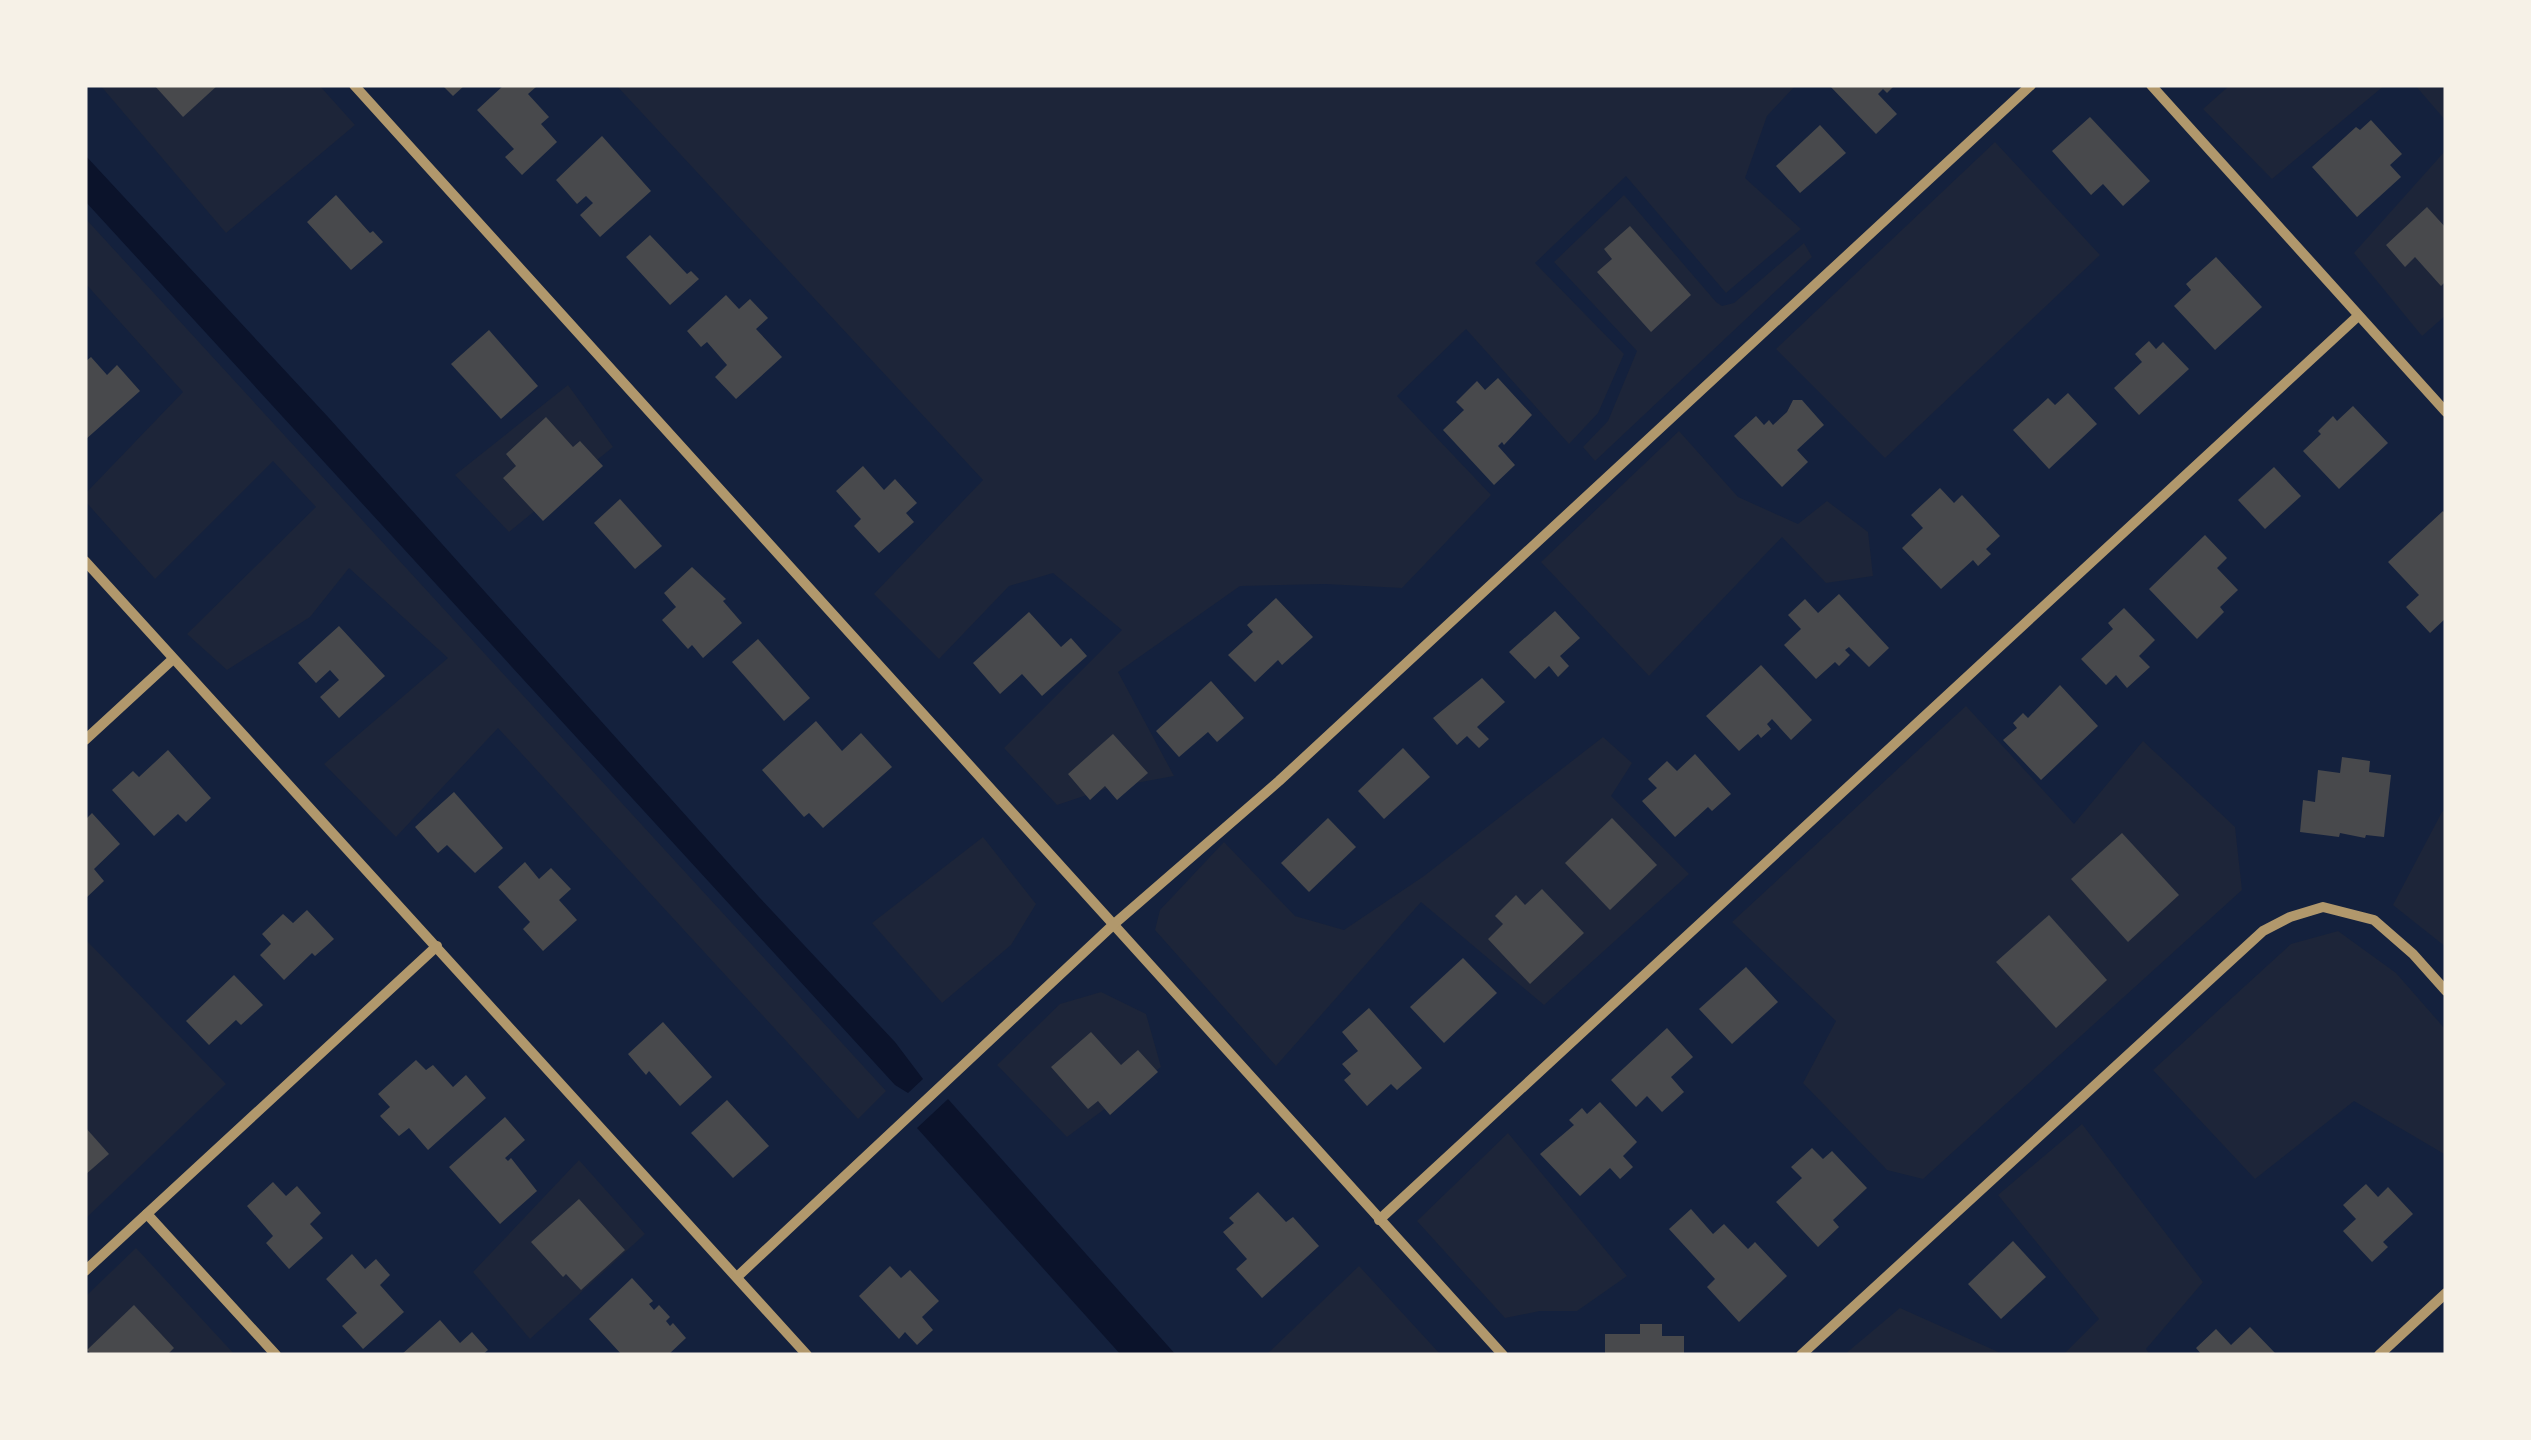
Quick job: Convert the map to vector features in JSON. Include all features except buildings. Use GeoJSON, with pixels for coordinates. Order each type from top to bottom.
{"type":"FeatureCollection","features":[{"type":"Feature","properties":{"kind":"street"},"geometry":{"type":"LineString","coordinates":[[354,85],[1503,1355]]}},
{"type":"Feature","properties":{"kind":"street"},"geometry":{"type":"LineString","coordinates":[[736,1277],[1113,924],[1279,781],[2031,85]]}},
{"type":"Feature","properties":{"kind":"street"},"geometry":{"type":"LineString","coordinates":[[2150,85],[2446,412]]}},
{"type":"Feature","properties":{"kind":"street"},"geometry":{"type":"LineString","coordinates":[[1379,1220],[2358,316]]}},
{"type":"Feature","properties":{"kind":"street"},"geometry":{"type":"LineString","coordinates":[[85,561],[807,1355]]}},
{"type":"Feature","properties":{"kind":"street"},"geometry":{"type":"LineString","coordinates":[[85,740],[173,660]]}},
{"type":"Feature","properties":{"kind":"street"},"geometry":{"type":"LineString","coordinates":[[1801,1355],[2264,931],[2290,917],[2323,907],[2374,920],[2413,954],[2446,991]]}},
{"type":"Feature","properties":{"kind":"street"},"geometry":{"type":"LineString","coordinates":[[85,1271],[437,946]]}},
{"type":"Feature","properties":{"kind":"street"},"geometry":{"type":"LineString","coordinates":[[147,1214],[276,1355]]}},
{"type":"Feature","properties":{"kind":"street"},"geometry":{"type":"LineString","coordinates":[[2379,1355],[2446,1293]]}},
{"type":"Feature","properties":{"kind":"shaded area"},"geometry":{"type":"Polygon","coordinates":[[[100,85],[319,85],[355,125],[226,233],[100,85]]]}},
{"type":"Feature","properties":{"kind":"shaded area"},"geometry":{"type":"Polygon","coordinates":[[[616,85],[1796,85],[1767,116],[1745,178],[1801,229],[1726,293],[1626,176],[1535,263],[1624,354],[1598,413],[1569,444],[1466,329],[1397,396],[1491,495],[1402,588],[1325,584],[1240,586],[1118,672],[1174,776],[1108,788],[1057,805],[1004,748],[1122,630],[1053,573],[1009,586],[939,659],[874,594],[983,480],[616,85]]]}},
{"type":"Feature","properties":{"kind":"shaded area"},"geometry":{"type":"Polygon","coordinates":[[[2230,85],[2385,85],[2272,179],[2203,109],[2230,85]]]}},
{"type":"Feature","properties":{"kind":"shaded area"},"geometry":{"type":"Polygon","coordinates":[[[2415,85],[2446,85],[2446,121],[2415,85]]]}},
{"type":"Feature","properties":{"kind":"shaded area"},"geometry":{"type":"Polygon","coordinates":[[[1995,142],[2100,255],[1885,458],[1776,349],[1995,142]]]}},
{"type":"Feature","properties":{"kind":"shaded area"},"geometry":{"type":"Polygon","coordinates":[[[2446,150],[2446,315],[2422,336],[2354,253],[2446,150]]]}},
{"type":"Feature","properties":{"kind":"shaded area"},"geometry":{"type":"Polygon","coordinates":[[[85,155],[895,1042],[923,1079],[908,1093],[895,1085],[85,201],[85,155]]]}},
{"type":"Feature","properties":{"kind":"shaded area"},"geometry":{"type":"Polygon","coordinates":[[[1624,195],[1722,306],[1734,303],[1804,243],[1812,257],[1595,461],[1583,447],[1608,421],[1637,351],[1554,262],[1624,195]]]}},
{"type":"Feature","properties":{"kind":"shaded area"},"geometry":{"type":"Polygon","coordinates":[[[85,218],[886,1091],[858,1119],[498,728],[396,837],[324,764],[448,658],[349,568],[310,617],[227,670],[187,634],[316,507],[273,461],[155,579],[85,501],[85,494],[183,392],[85,283],[85,218]]]}},
{"type":"Feature","properties":{"kind":"shaded area"},"geometry":{"type":"Polygon","coordinates":[[[568,385],[613,447],[509,532],[455,475],[568,385]]]}},
{"type":"Feature","properties":{"kind":"shaded area"},"geometry":{"type":"Polygon","coordinates":[[[1679,431],[1738,497],[1798,524],[1827,501],[1868,532],[1873,576],[1826,583],[1782,537],[1649,676],[1541,562],[1679,431]]]}},
{"type":"Feature","properties":{"kind":"shaded area"},"geometry":{"type":"Polygon","coordinates":[[[1966,706],[2074,824],[2143,741],[2235,827],[2242,890],[1923,1179],[1887,1170],[1803,1083],[1836,1021],[1732,922],[1966,706]]]}},
{"type":"Feature","properties":{"kind":"shaded area"},"geometry":{"type":"Polygon","coordinates":[[[1603,737],[1632,763],[1611,796],[1689,874],[1544,1005],[1421,902],[1276,1066],[1155,930],[1160,910],[1224,842],[1295,916],[1344,930],[1424,876],[1603,737]]]}},
{"type":"Feature","properties":{"kind":"shaded area"},"geometry":{"type":"Polygon","coordinates":[[[2446,810],[2446,947],[2393,905],[2446,810]]]}},
{"type":"Feature","properties":{"kind":"shaded area"},"geometry":{"type":"Polygon","coordinates":[[[983,837],[1036,904],[1011,945],[942,1003],[872,923],[983,837]]]}},
{"type":"Feature","properties":{"kind":"shaded area"},"geometry":{"type":"Polygon","coordinates":[[[2338,931],[2396,973],[2446,1030],[2446,1155],[2354,1101],[2255,1179],[2153,1070],[2291,944],[2338,931]]]}},
{"type":"Feature","properties":{"kind":"shaded area"},"geometry":{"type":"Polygon","coordinates":[[[85,939],[226,1084],[85,1219],[85,939]]]}},
{"type":"Feature","properties":{"kind":"shaded area"},"geometry":{"type":"Polygon","coordinates":[[[1101,992],[1146,1014],[1161,1067],[1067,1137],[997,1065],[1060,1004],[1101,992]]]}},
{"type":"Feature","properties":{"kind":"shaded area"},"geometry":{"type":"Polygon","coordinates":[[[948,1099],[1176,1355],[1121,1355],[917,1128],[948,1099]]]}},
{"type":"Feature","properties":{"kind":"shaded area"},"geometry":{"type":"Polygon","coordinates":[[[2082,1124],[2203,1282],[2146,1349],[2150,1355],[2063,1355],[2099,1319],[1998,1195],[2082,1124]]]}},
{"type":"Feature","properties":{"kind":"shaded area"},"geometry":{"type":"Polygon","coordinates":[[[1508,1133],[1627,1276],[1577,1311],[1540,1311],[1505,1318],[1417,1221],[1508,1133]]]}},
{"type":"Feature","properties":{"kind":"shaded area"},"geometry":{"type":"Polygon","coordinates":[[[579,1160],[645,1234],[530,1339],[473,1272],[579,1160]]]}},
{"type":"Feature","properties":{"kind":"shaded area"},"geometry":{"type":"Polygon","coordinates":[[[136,1248],[235,1355],[85,1355],[85,1297],[136,1248]]]}},
{"type":"Feature","properties":{"kind":"shaded area"},"geometry":{"type":"Polygon","coordinates":[[[1359,1266],[1441,1355],[1266,1355],[1359,1266]]]}},
{"type":"Feature","properties":{"kind":"shaded area"},"geometry":{"type":"Polygon","coordinates":[[[1900,1308],[2005,1355],[1844,1355],[1900,1308]]]}}]}
